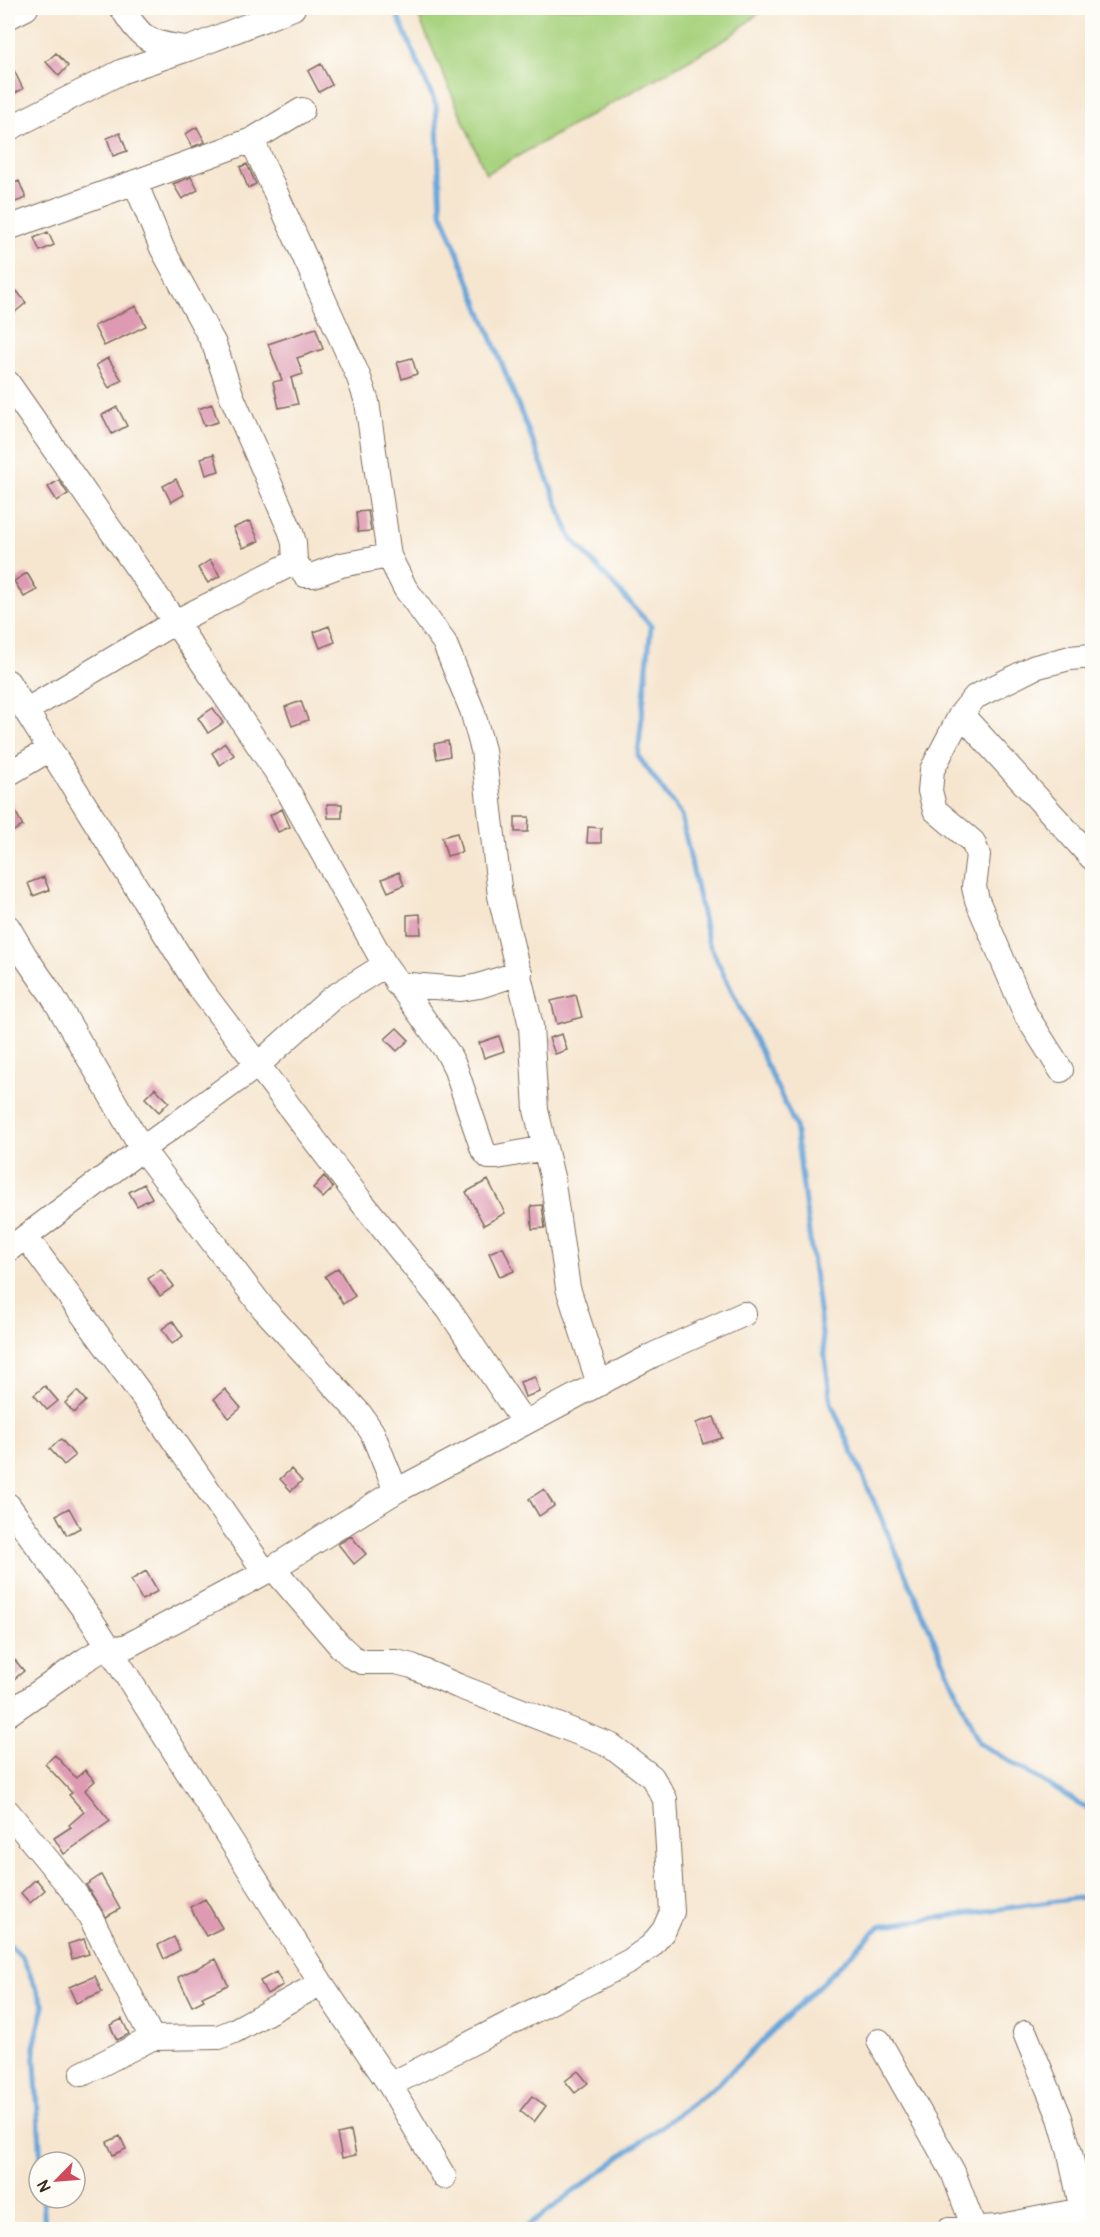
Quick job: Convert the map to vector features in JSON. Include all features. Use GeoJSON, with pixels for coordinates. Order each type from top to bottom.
{"type":"FeatureCollection","features":[{"type":"Feature","properties":{"kind":"street"},"geometry":{"type":"LineString","coordinates":[[8,17],[26,8]]}},
{"type":"Feature","properties":{"kind":"street"},"geometry":{"type":"LineString","coordinates":[[122,8],[142,36],[158,44],[188,49]]}},
{"type":"Feature","properties":{"kind":"street"},"geometry":{"type":"LineString","coordinates":[[8,129],[123,71],[188,49],[293,8]]}},
{"type":"Feature","properties":{"kind":"street"},"geometry":{"type":"LineString","coordinates":[[8,228],[252,140],[302,110]]}},
{"type":"Feature","properties":{"kind":"street"},"geometry":{"type":"LineString","coordinates":[[252,140],[359,378],[367,402],[389,556],[405,588],[444,642],[472,710],[483,750],[500,896],[531,1026],[536,1110],[552,1177],[568,1288],[598,1384]]}},
{"type":"Feature","properties":{"kind":"street"},"geometry":{"type":"LineString","coordinates":[[135,182],[174,272],[214,344],[232,397],[291,532],[295,562],[305,575],[314,575],[341,565],[389,556]]}},
{"type":"Feature","properties":{"kind":"street"},"geometry":{"type":"LineString","coordinates":[[8,383],[282,780],[391,975],[448,1053],[455,1067],[483,1150],[489,1157],[497,1157],[545,1148]]}},
{"type":"Feature","properties":{"kind":"street"},"geometry":{"type":"LineString","coordinates":[[27,710],[175,622],[295,562]]}},
{"type":"Feature","properties":{"kind":"street"},"geometry":{"type":"LineString","coordinates":[[1061,1070],[1026,1015],[977,900],[974,887],[978,855],[973,842],[935,810],[930,791],[932,770],[961,714],[975,697],[1035,667],[1070,658],[1092,656]]}},
{"type":"Feature","properties":{"kind":"street"},"geometry":{"type":"LineString","coordinates":[[8,682],[198,986],[260,1064],[360,1200],[449,1310],[524,1423]]}},
{"type":"Feature","properties":{"kind":"street"},"geometry":{"type":"LineString","coordinates":[[961,714],[1092,858]]}},
{"type":"Feature","properties":{"kind":"street"},"geometry":{"type":"LineString","coordinates":[[8,774],[50,749]]}},
{"type":"Feature","properties":{"kind":"street"},"geometry":{"type":"LineString","coordinates":[[8,927],[52,994],[142,1149],[263,1308],[360,1414],[372,1432],[396,1491]]}},
{"type":"Feature","properties":{"kind":"street"},"geometry":{"type":"LineString","coordinates":[[390,2085],[630,1960],[651,1946],[664,1930],[672,1912],[665,1799],[652,1777],[612,1746],[412,1666],[396,1662],[362,1662],[352,1657],[269,1570],[157,1416],[16,1244],[260,1064],[332,999],[391,975],[460,989],[479,986],[520,973]]}},
{"type":"Feature","properties":{"kind":"street"},"geometry":{"type":"LineString","coordinates":[[8,1714],[108,1646],[118,1648],[127,1646],[269,1570],[396,1491],[653,1355],[744,1314]]}},
{"type":"Feature","properties":{"kind":"street"},"geometry":{"type":"LineString","coordinates":[[8,1505],[90,1618],[321,1983],[390,2085],[444,2177]]}},
{"type":"Feature","properties":{"kind":"street"},"geometry":{"type":"LineString","coordinates":[[8,1812],[74,1892],[90,1916],[153,2038]]}},
{"type":"Feature","properties":{"kind":"street"},"geometry":{"type":"LineString","coordinates":[[82,2074],[153,2038],[219,2037],[321,1983]]}},
{"type":"Feature","properties":{"kind":"street"},"geometry":{"type":"LineString","coordinates":[[949,2229],[997,2227],[1087,2210],[1060,2118],[1025,2033]]}},
{"type":"Feature","properties":{"kind":"street"},"geometry":{"type":"LineString","coordinates":[[879,2041],[953,2172],[974,2228]]}},
{"type":"Feature","properties":{"kind":"green space"},"geometry":{"type":"Polygon","coordinates":[[[415,8],[765,8],[728,38],[486,174],[415,8]]]}},
{"type":"Feature","properties":{"kind":"building"},"geometry":{"type":"Polygon","coordinates":[[[56,53],[68,66],[59,76],[46,62],[56,53]]]}},
{"type":"Feature","properties":{"kind":"building"},"geometry":{"type":"Polygon","coordinates":[[[8,58],[23,89],[8,97],[8,58]]]}},
{"type":"Feature","properties":{"kind":"building"},"geometry":{"type":"Polygon","coordinates":[[[321,64],[332,85],[319,92],[308,71],[321,64]]]}},
{"type":"Feature","properties":{"kind":"building"},"geometry":{"type":"Polygon","coordinates":[[[197,127],[205,142],[192,147],[185,134],[197,127]]]}},
{"type":"Feature","properties":{"kind":"building"},"geometry":{"type":"Polygon","coordinates":[[[120,133],[127,151],[113,156],[107,138],[120,133]]]}},
{"type":"Feature","properties":{"kind":"building"},"geometry":{"type":"Polygon","coordinates":[[[247,164],[256,184],[248,188],[240,167],[247,164]]]}},
{"type":"Feature","properties":{"kind":"building"},"geometry":{"type":"Polygon","coordinates":[[[191,177],[198,190],[182,199],[173,184],[191,177]]]}},
{"type":"Feature","properties":{"kind":"building"},"geometry":{"type":"Polygon","coordinates":[[[19,181],[26,198],[13,203],[8,186],[19,181]]]}},
{"type":"Feature","properties":{"kind":"building"},"geometry":{"type":"Polygon","coordinates":[[[48,232],[54,245],[40,251],[34,238],[48,232]]]}},
{"type":"Feature","properties":{"kind":"building"},"geometry":{"type":"Polygon","coordinates":[[[17,291],[26,303],[8,318],[8,299],[17,291]]]}},
{"type":"Feature","properties":{"kind":"building"},"geometry":{"type":"Polygon","coordinates":[[[136,306],[146,326],[104,346],[94,326],[136,306]]]}},
{"type":"Feature","properties":{"kind":"building"},"geometry":{"type":"Polygon","coordinates":[[[316,328],[323,349],[297,358],[303,374],[291,378],[298,404],[279,408],[273,382],[282,380],[268,344],[316,328]]]}},
{"type":"Feature","properties":{"kind":"building"},"geometry":{"type":"Polygon","coordinates":[[[108,358],[122,380],[109,388],[96,365],[108,358]]]}},
{"type":"Feature","properties":{"kind":"building"},"geometry":{"type":"Polygon","coordinates":[[[412,358],[417,374],[402,379],[397,362],[412,358]]]}},
{"type":"Feature","properties":{"kind":"building"},"geometry":{"type":"Polygon","coordinates":[[[212,404],[218,422],[204,426],[198,409],[212,404]]]}},
{"type":"Feature","properties":{"kind":"building"},"geometry":{"type":"Polygon","coordinates":[[[117,407],[127,426],[112,434],[102,415],[117,407]]]}},
{"type":"Feature","properties":{"kind":"building"},"geometry":{"type":"Polygon","coordinates":[[[214,454],[219,471],[206,475],[201,458],[214,454]]]}},
{"type":"Feature","properties":{"kind":"building"},"geometry":{"type":"Polygon","coordinates":[[[176,479],[184,495],[171,502],[163,486],[176,479]]]}},
{"type":"Feature","properties":{"kind":"building"},"geometry":{"type":"Polygon","coordinates":[[[59,480],[68,494],[57,501],[48,487],[59,480]]]}},
{"type":"Feature","properties":{"kind":"building"},"geometry":{"type":"Polygon","coordinates":[[[368,511],[371,531],[358,532],[356,512],[368,511]]]}},
{"type":"Feature","properties":{"kind":"building"},"geometry":{"type":"Polygon","coordinates":[[[250,521],[259,541],[243,548],[233,528],[250,521]]]}},
{"type":"Feature","properties":{"kind":"building"},"geometry":{"type":"Polygon","coordinates":[[[210,560],[220,576],[208,583],[198,568],[210,560]]]}},
{"type":"Feature","properties":{"kind":"building"},"geometry":{"type":"Polygon","coordinates":[[[27,573],[37,590],[24,597],[14,581],[27,573]]]}},
{"type":"Feature","properties":{"kind":"building"},"geometry":{"type":"Polygon","coordinates":[[[329,626],[335,642],[320,648],[314,632],[329,626]]]}},
{"type":"Feature","properties":{"kind":"building"},"geometry":{"type":"Polygon","coordinates":[[[301,701],[308,720],[292,726],[285,707],[301,701]]]}},
{"type":"Feature","properties":{"kind":"building"},"geometry":{"type":"Polygon","coordinates":[[[213,708],[223,723],[208,733],[198,718],[213,708]]]}},
{"type":"Feature","properties":{"kind":"building"},"geometry":{"type":"Polygon","coordinates":[[[448,741],[450,756],[437,759],[434,744],[448,741]]]}},
{"type":"Feature","properties":{"kind":"building"},"geometry":{"type":"Polygon","coordinates":[[[225,743],[234,755],[220,765],[212,753],[225,743]]]}},
{"type":"Feature","properties":{"kind":"building"},"geometry":{"type":"Polygon","coordinates":[[[8,797],[23,826],[8,834],[8,797]]]}},
{"type":"Feature","properties":{"kind":"building"},"geometry":{"type":"Polygon","coordinates":[[[327,804],[342,804],[342,818],[328,818],[327,804]]]}},
{"type":"Feature","properties":{"kind":"building"},"geometry":{"type":"Polygon","coordinates":[[[282,809],[290,827],[278,832],[270,815],[282,809]]]}},
{"type":"Feature","properties":{"kind":"building"},"geometry":{"type":"Polygon","coordinates":[[[515,817],[529,817],[528,832],[515,832],[515,817]]]}},
{"type":"Feature","properties":{"kind":"building"},"geometry":{"type":"Polygon","coordinates":[[[588,827],[601,828],[601,843],[587,843],[588,827]]]}},
{"type":"Feature","properties":{"kind":"building"},"geometry":{"type":"Polygon","coordinates":[[[457,833],[462,852],[447,856],[442,837],[457,833]]]}},
{"type":"Feature","properties":{"kind":"building"},"geometry":{"type":"Polygon","coordinates":[[[399,872],[404,885],[388,892],[382,879],[399,872]]]}},
{"type":"Feature","properties":{"kind":"building"},"geometry":{"type":"Polygon","coordinates":[[[44,877],[49,890],[33,896],[28,883],[44,877]]]}},
{"type":"Feature","properties":{"kind":"building"},"geometry":{"type":"Polygon","coordinates":[[[420,914],[421,934],[407,934],[407,915],[420,914]]]}},
{"type":"Feature","properties":{"kind":"building"},"geometry":{"type":"Polygon","coordinates":[[[576,995],[582,1017],[557,1024],[551,1001],[576,995]]]}},
{"type":"Feature","properties":{"kind":"building"},"geometry":{"type":"Polygon","coordinates":[[[397,1028],[409,1040],[397,1051],[385,1039],[397,1028]]]}},
{"type":"Feature","properties":{"kind":"building"},"geometry":{"type":"Polygon","coordinates":[[[562,1034],[567,1050],[555,1054],[549,1038],[562,1034]]]}},
{"type":"Feature","properties":{"kind":"building"},"geometry":{"type":"Polygon","coordinates":[[[499,1036],[504,1051],[484,1058],[479,1043],[499,1036]]]}},
{"type":"Feature","properties":{"kind":"building"},"geometry":{"type":"Polygon","coordinates":[[[155,1088],[169,1102],[159,1112],[145,1098],[155,1088]]]}},
{"type":"Feature","properties":{"kind":"building"},"geometry":{"type":"Polygon","coordinates":[[[324,1176],[333,1188],[323,1198],[313,1188],[324,1176]]]}},
{"type":"Feature","properties":{"kind":"building"},"geometry":{"type":"Polygon","coordinates":[[[488,1180],[505,1213],[484,1225],[466,1192],[488,1180]]]}},
{"type":"Feature","properties":{"kind":"building"},"geometry":{"type":"Polygon","coordinates":[[[144,1184],[152,1198],[137,1206],[129,1192],[144,1184]]]}},
{"type":"Feature","properties":{"kind":"building"},"geometry":{"type":"Polygon","coordinates":[[[542,1205],[545,1228],[532,1229],[531,1206],[542,1205]]]}},
{"type":"Feature","properties":{"kind":"building"},"geometry":{"type":"Polygon","coordinates":[[[503,1247],[514,1271],[500,1277],[489,1253],[503,1247]]]}},
{"type":"Feature","properties":{"kind":"building"},"geometry":{"type":"Polygon","coordinates":[[[338,1268],[355,1296],[343,1304],[325,1276],[338,1268]]]}},
{"type":"Feature","properties":{"kind":"building"},"geometry":{"type":"Polygon","coordinates":[[[161,1269],[174,1286],[160,1296],[148,1279],[161,1269]]]}},
{"type":"Feature","properties":{"kind":"building"},"geometry":{"type":"Polygon","coordinates":[[[173,1321],[183,1336],[172,1344],[162,1329],[173,1321]]]}},
{"type":"Feature","properties":{"kind":"building"},"geometry":{"type":"Polygon","coordinates":[[[535,1377],[540,1392],[525,1397],[520,1382],[535,1377]]]}},
{"type":"Feature","properties":{"kind":"building"},"geometry":{"type":"Polygon","coordinates":[[[45,1386],[58,1401],[47,1410],[34,1395],[45,1386]]]}},
{"type":"Feature","properties":{"kind":"building"},"geometry":{"type":"Polygon","coordinates":[[[225,1389],[241,1408],[229,1418],[214,1399],[225,1389]]]}},
{"type":"Feature","properties":{"kind":"building"},"geometry":{"type":"Polygon","coordinates":[[[77,1391],[86,1401],[74,1413],[65,1403],[77,1391]]]}},
{"type":"Feature","properties":{"kind":"building"},"geometry":{"type":"Polygon","coordinates":[[[714,1417],[722,1438],[703,1444],[696,1423],[714,1417]]]}},
{"type":"Feature","properties":{"kind":"building"},"geometry":{"type":"Polygon","coordinates":[[[61,1439],[75,1456],[64,1465],[50,1449],[61,1439]]]}},
{"type":"Feature","properties":{"kind":"building"},"geometry":{"type":"Polygon","coordinates":[[[291,1469],[302,1481],[291,1491],[280,1479],[291,1469]]]}},
{"type":"Feature","properties":{"kind":"building"},"geometry":{"type":"Polygon","coordinates":[[[544,1489],[554,1506],[539,1516],[529,1499],[544,1489]]]}},
{"type":"Feature","properties":{"kind":"building"},"geometry":{"type":"Polygon","coordinates":[[[69,1508],[80,1528],[67,1535],[56,1515],[69,1508]]]}},
{"type":"Feature","properties":{"kind":"building"},"geometry":{"type":"Polygon","coordinates":[[[351,1536],[366,1554],[354,1564],[338,1544],[351,1536]]]}},
{"type":"Feature","properties":{"kind":"building"},"geometry":{"type":"Polygon","coordinates":[[[146,1571],[158,1591],[142,1600],[131,1580],[146,1571]]]}},
{"type":"Feature","properties":{"kind":"building"},"geometry":{"type":"Polygon","coordinates":[[[15,1660],[24,1671],[8,1684],[8,1665],[15,1660]]]}},
{"type":"Feature","properties":{"kind":"building"},"geometry":{"type":"Polygon","coordinates":[[[55,1755],[76,1778],[85,1770],[95,1781],[85,1790],[110,1821],[64,1854],[54,1838],[71,1827],[69,1825],[84,1812],[69,1795],[72,1793],[45,1764],[55,1755]]]}},
{"type":"Feature","properties":{"kind":"building"},"geometry":{"type":"Polygon","coordinates":[[[101,1875],[120,1909],[106,1917],[86,1885],[101,1875]]]}},
{"type":"Feature","properties":{"kind":"building"},"geometry":{"type":"Polygon","coordinates":[[[36,1879],[45,1890],[30,1903],[21,1893],[36,1879]]]}},
{"type":"Feature","properties":{"kind":"building"},"geometry":{"type":"Polygon","coordinates":[[[205,1899],[222,1928],[206,1936],[190,1907],[205,1899]]]}},
{"type":"Feature","properties":{"kind":"building"},"geometry":{"type":"Polygon","coordinates":[[[174,1937],[180,1950],[164,1959],[158,1945],[174,1937]]]}},
{"type":"Feature","properties":{"kind":"building"},"geometry":{"type":"Polygon","coordinates":[[[84,1939],[89,1954],[72,1959],[68,1944],[84,1939]]]}},
{"type":"Feature","properties":{"kind":"building"},"geometry":{"type":"Polygon","coordinates":[[[216,1959],[228,1985],[202,1997],[204,2000],[192,2006],[178,1977],[216,1959]]]}},
{"type":"Feature","properties":{"kind":"building"},"geometry":{"type":"Polygon","coordinates":[[[276,1972],[283,1985],[267,1994],[260,1981],[276,1972]]]}},
{"type":"Feature","properties":{"kind":"building"},"geometry":{"type":"Polygon","coordinates":[[[95,1976],[102,1992],[76,2003],[69,1987],[95,1976]]]}},
{"type":"Feature","properties":{"kind":"building"},"geometry":{"type":"Polygon","coordinates":[[[122,2019],[129,2034],[117,2040],[110,2025],[122,2019]]]}},
{"type":"Feature","properties":{"kind":"building"},"geometry":{"type":"Polygon","coordinates":[[[578,2071],[588,2083],[575,2093],[565,2081],[578,2071]]]}},
{"type":"Feature","properties":{"kind":"building"},"geometry":{"type":"Polygon","coordinates":[[[532,2096],[546,2106],[534,2122],[520,2111],[532,2096]]]}},
{"type":"Feature","properties":{"kind":"building"},"geometry":{"type":"Polygon","coordinates":[[[351,2131],[356,2155],[342,2158],[337,2134],[351,2131]]]}},
{"type":"Feature","properties":{"kind":"building"},"geometry":{"type":"Polygon","coordinates":[[[120,2136],[126,2149],[113,2155],[107,2142],[120,2136]]]}},
{"type":"Feature","properties":{"kind":"waterway"},"geometry":{"type":"LineString","coordinates":[[394,8],[436,105],[441,211],[571,538],[651,626],[638,756],[681,815],[708,941],[795,1125],[831,1403],[979,1743],[1092,1811]]}},
{"type":"Feature","properties":{"kind":"waterway"},"geometry":{"type":"LineString","coordinates":[[522,2230],[717,2085],[880,1926],[1092,1896]]}},
{"type":"Feature","properties":{"kind":"waterway"},"geometry":{"type":"LineString","coordinates":[[8,1943],[22,1957],[44,2006],[34,2047],[40,2150]]}},
{"type":"Feature","properties":{"kind":"waterway"},"geometry":{"type":"LineString","coordinates":[[44,2210],[45,2230]]}}]}
